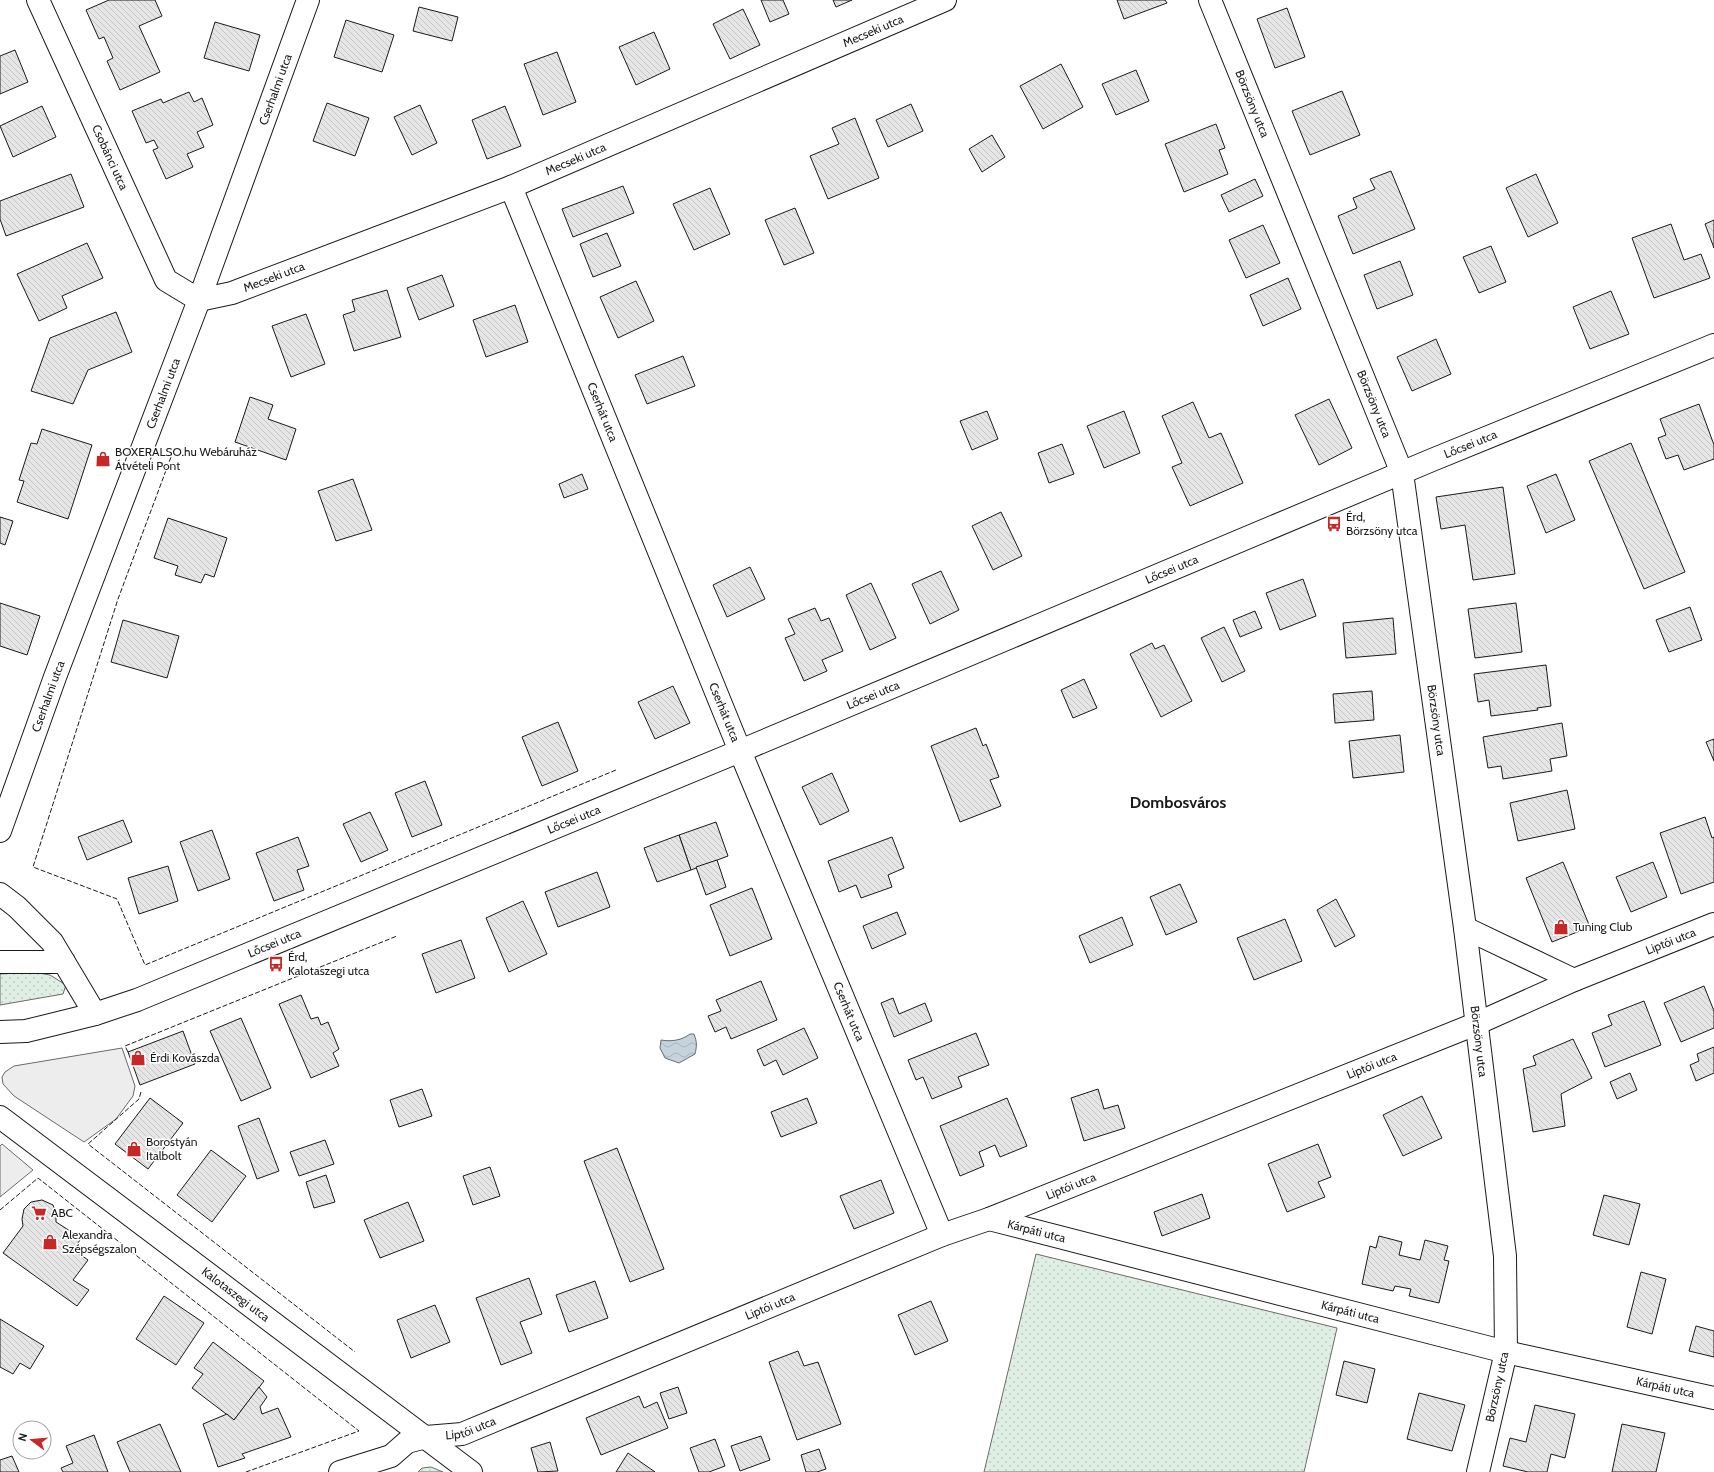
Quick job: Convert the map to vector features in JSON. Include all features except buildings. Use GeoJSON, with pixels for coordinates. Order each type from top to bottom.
{"type":"FeatureCollection","features":[{"type":"Feature","properties":{"kind":"street","name":"Csobánci utca"},"geometry":{"type":"LineString","coordinates":[[38,0],[166,280],[199,300]]}},
{"type":"Feature","properties":{"kind":"street","name":"Cserhalmi utca"},"geometry":{"type":"LineString","coordinates":[[0,831],[55,677],[199,300],[308,0]]}},
{"type":"Feature","properties":{"kind":"street","name":"Mecseki utca"},"geometry":{"type":"LineString","coordinates":[[199,300],[232,294],[511,187],[945,0]]}},
{"type":"Feature","properties":{"kind":"street","name":"Börzsöny utca"},"geometry":{"type":"LineString","coordinates":[[1210,0],[1402,473],[1478,1023],[1505,1256],[1506,1352],[1478,1472]]}},
{"type":"Feature","properties":{"kind":"street","name":"Cserhát utca"},"geometry":{"type":"LineString","coordinates":[[511,187],[740,751],[942,1235]]}},
{"type":"Feature","properties":{"kind":"street","name":"Lőcsei utca"},"geometry":{"type":"LineString","coordinates":[[0,1032],[26,1031],[95,1014],[137,1000],[740,751],[1402,473],[1714,345]]}},
{"type":"Feature","properties":{"kind":"street"},"geometry":{"type":"LineString","coordinates":[[0,894],[17,907],[52,942],[95,1014]]}},
{"type":"Feature","properties":{"kind":"street","name":"Liptói utca"},"geometry":{"type":"LineString","coordinates":[[393,1464],[408,1442],[426,1437],[462,1434],[942,1235],[989,1219],[1478,1023],[1574,980],[1714,924]]}},
{"type":"Feature","properties":{"kind":"street"},"geometry":{"type":"LineString","coordinates":[[1465,928],[1574,980]]}},
{"type":"Feature","properties":{"kind":"street"},"geometry":{"type":"LineString","coordinates":[[0,962],[64,962]]}},
{"type":"Feature","properties":{"kind":"street","name":"Lőcsei utca"},"geometry":{"type":"LineString","coordinates":[[0,1045],[26,1031]]}},
{"type":"Feature","properties":{"kind":"street","name":"Kalotaszegi utca"},"geometry":{"type":"LineString","coordinates":[[0,1117],[471,1472]]}},
{"type":"Feature","properties":{"kind":"street","name":"Kárpáti utca"},"geometry":{"type":"LineString","coordinates":[[989,1219],[1506,1352],[1714,1398]]}},
{"type":"Feature","properties":{"kind":"street"},"geometry":{"type":"LineString","coordinates":[[340,1472],[393,1464]]}},
{"type":"Feature","properties":{"kind":"green space"},"geometry":{"type":"Polygon","coordinates":[[[33,972],[50,975],[66,985],[63,994],[0,1005],[0,974],[33,972]]]}},
{"type":"Feature","properties":{"kind":"green space"},"geometry":{"type":"Polygon","coordinates":[[[1036,1254],[1337,1328],[1304,1472],[984,1472],[1036,1254]]]}},
{"type":"Feature","properties":{"kind":"green space"},"geometry":{"type":"Polygon","coordinates":[[[431,1467],[443,1472],[418,1472],[422,1468],[431,1467]]]}},
{"type":"Feature","properties":{"kind":"shaded area"},"geometry":{"type":"Polygon","coordinates":[[[122,1048],[135,1086],[133,1096],[116,1119],[84,1142],[14,1096],[3,1084],[2,1077],[5,1072],[14,1066],[122,1048]]]}},
{"type":"Feature","properties":{"kind":"shaded area"},"geometry":{"type":"Polygon","coordinates":[[[2,1144],[33,1170],[0,1197],[0,1146],[2,1144]]]}},
{"type":"Feature","properties":{"kind":"water"},"geometry":{"type":"Polygon","coordinates":[[[690,1034],[694,1034],[696,1039],[695,1054],[679,1063],[665,1058],[660,1048],[661,1040],[677,1040],[690,1034]]]}},
{"type":"Feature","properties":{"kind":"fence"},"geometry":{"type":"LineString","coordinates":[[171,457],[118,599],[33,867],[117,899],[145,965],[616,770]]}},
{"type":"Feature","properties":{"kind":"fence"},"geometry":{"type":"LineString","coordinates":[[128,1052],[125,1046],[397,936]]}},
{"type":"Feature","properties":{"kind":"fence"},"geometry":{"type":"LineString","coordinates":[[141,1092],[139,1099],[88,1144],[355,1352]]}},
{"type":"Feature","properties":{"kind":"fence"},"geometry":{"type":"LineString","coordinates":[[0,1210],[38,1178],[359,1431],[246,1472]]}},
{"type":"Feature","properties":{"kind":"place","name":"BOXERALSO.hu Webáruház Átvételi Pont"},"geometry":{"type":"Point","coordinates":[103,459]}},
{"type":"Feature","properties":{"kind":"place","name":"Érd, Börzsöny utca"},"geometry":{"type":"Point","coordinates":[1334,524]}},
{"type":"Feature","properties":{"kind":"place","name":"Tuning Club"},"geometry":{"type":"Point","coordinates":[1561,927]}},
{"type":"Feature","properties":{"kind":"place","name":"Érd, Kalotaszegi utca"},"geometry":{"type":"Point","coordinates":[276,964]}},
{"type":"Feature","properties":{"kind":"place","name":"Érdi Kovászda"},"geometry":{"type":"Point","coordinates":[138,1058]}},
{"type":"Feature","properties":{"kind":"place","name":"Borostyán Italbolt"},"geometry":{"type":"Point","coordinates":[134,1149]}},
{"type":"Feature","properties":{"kind":"place","name":"ABC"},"geometry":{"type":"Point","coordinates":[39,1213]}},
{"type":"Feature","properties":{"kind":"place","name":"Alexandra Szépségszalon"},"geometry":{"type":"Point","coordinates":[50,1242]}},
{"type":"Feature","properties":{"kind":"district","name":"Dombosváros"},"geometry":{"type":"Point","coordinates":[1178,802]}}]}
